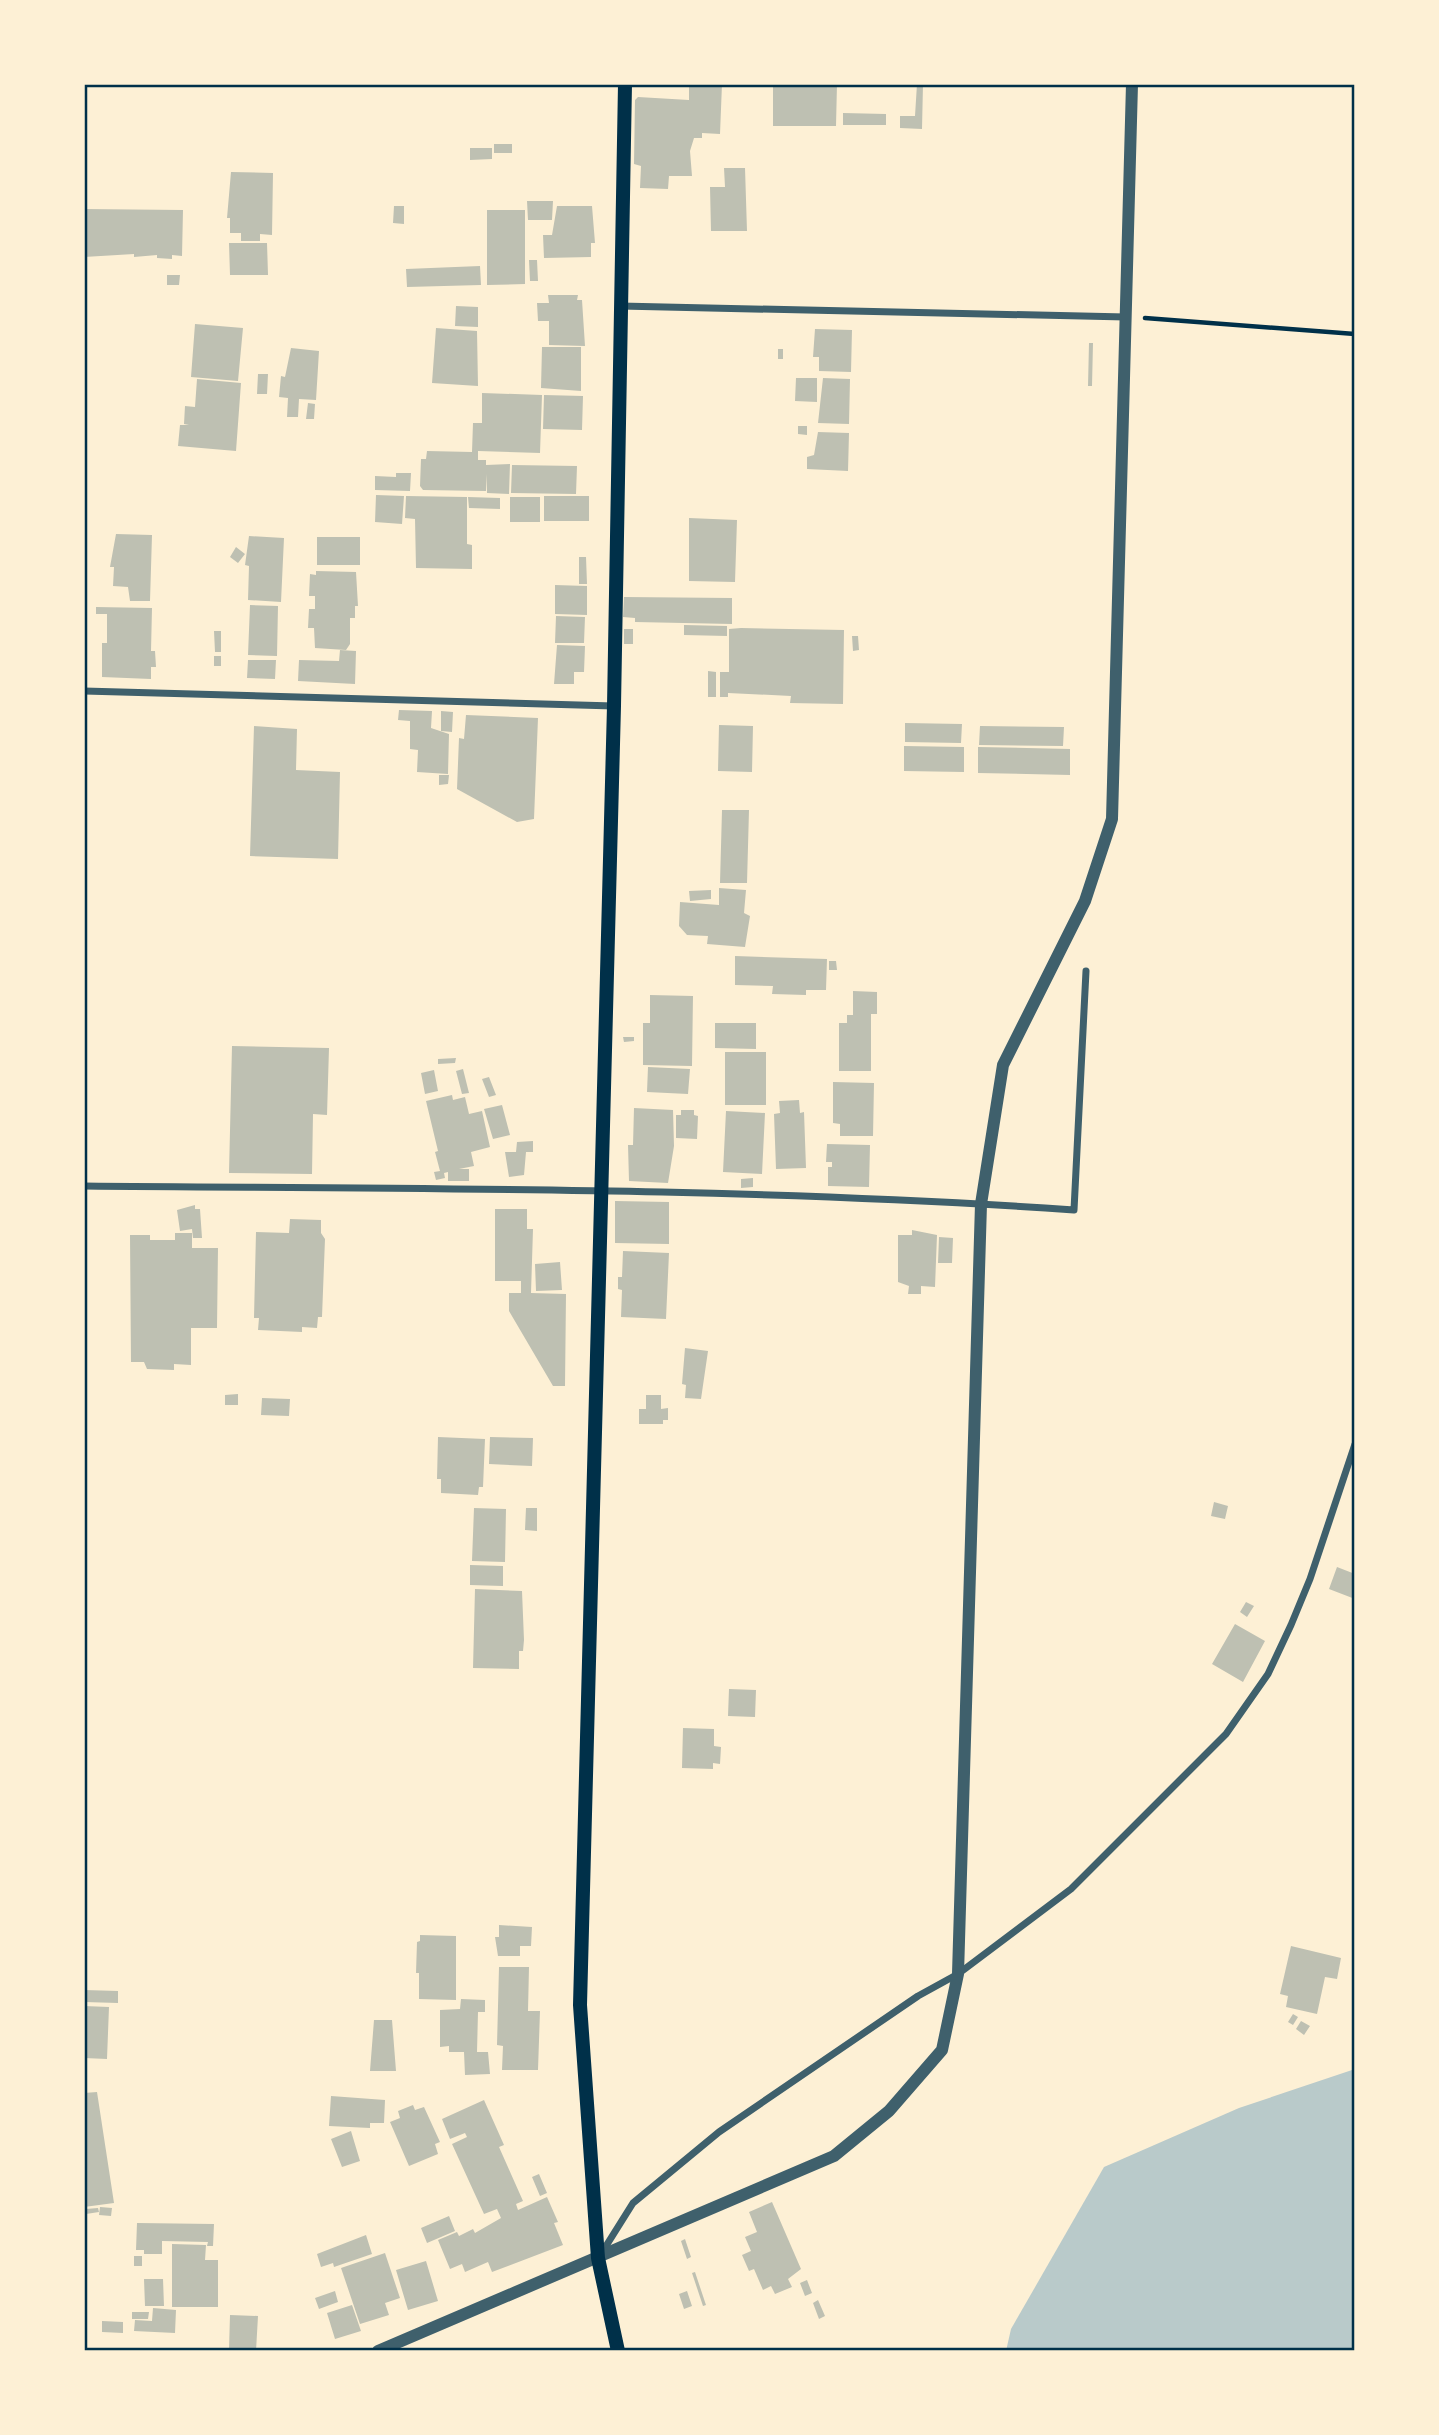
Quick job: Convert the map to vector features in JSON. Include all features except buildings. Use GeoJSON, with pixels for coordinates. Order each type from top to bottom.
{"type":"FeatureCollection","features":[{"type":"Feature","properties":{"kind":"main road"},"geometry":{"type":"LineString","coordinates":[[618,2351],[598,2258],[580,2006],[614,706],[625,84]]}},
{"type":"Feature","properties":{"kind":"street"},"geometry":{"type":"LineString","coordinates":[[378,2351],[396,2347],[834,2156],[889,2111],[942,2050],[958,1974],[981,1203],[1003,1065],[1085,901],[1112,819],[1132,84]]}},
{"type":"Feature","properties":{"kind":"street"},"geometry":{"type":"LineString","coordinates":[[620,306],[1127,317]]}},
{"type":"Feature","properties":{"kind":"street"},"geometry":{"type":"LineString","coordinates":[[84,691],[614,706]]}},
{"type":"Feature","properties":{"kind":"street"},"geometry":{"type":"LineString","coordinates":[[84,1186],[600,1191],[981,1203],[1074,1210],[1086,971]]}},
{"type":"Feature","properties":{"kind":"street"},"geometry":{"type":"LineString","coordinates":[[598,2258],[633,2203],[719,2132],[918,1996],[958,1974],[1071,1889],[1226,1734],[1268,1674],[1291,1625],[1355,1444]]}},
{"type":"Feature","properties":{"kind":"path"},"geometry":{"type":"LineString","coordinates":[[1127,317],[1355,334]]}},
{"type":"Feature","properties":{"kind":"shaded area"},"geometry":{"type":"Polygon","coordinates":[[[1355,2069],[1355,2351],[1006,2351],[1011,2329],[1104,2167],[1239,2108],[1355,2069]]]}}]}
